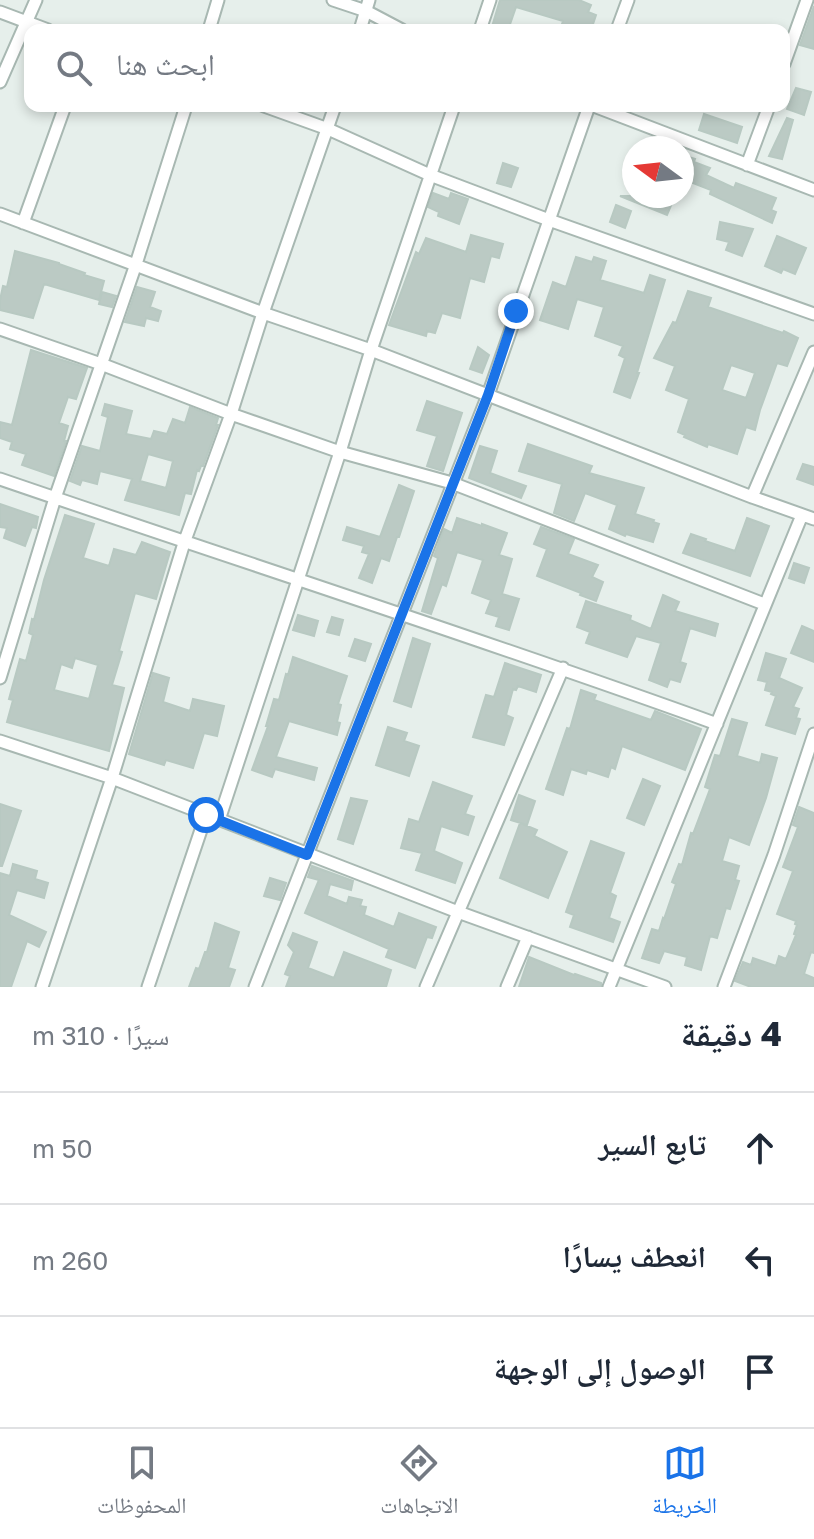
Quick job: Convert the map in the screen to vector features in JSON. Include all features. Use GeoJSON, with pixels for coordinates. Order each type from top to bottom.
{"type":"FeatureCollection","features":[{"type":"Feature","properties":{"kind":"street"},"geometry":{"type":"LineString","coordinates":[[26,22],[36,0]]}},
{"type":"Feature","properties":{"kind":"street"},"geometry":{"type":"LineString","coordinates":[[211,24],[218,0]]}},
{"type":"Feature","properties":{"kind":"street"},"geometry":{"type":"LineString","coordinates":[[333,0],[368,6],[394,24]]}},
{"type":"Feature","properties":{"kind":"street"},"geometry":{"type":"LineString","coordinates":[[482,24],[490,0]]}},
{"type":"Feature","properties":{"kind":"street"},"geometry":{"type":"LineString","coordinates":[[619,24],[628,0]]}},
{"type":"Feature","properties":{"kind":"street"},"geometry":{"type":"LineString","coordinates":[[790,47],[807,0]]}},
{"type":"Feature","properties":{"kind":"street"},"geometry":{"type":"LineString","coordinates":[[0,12],[32,24]]}},
{"type":"Feature","properties":{"kind":"street"},"geometry":{"type":"LineString","coordinates":[[0,82],[24,27]]}},
{"type":"Feature","properties":{"kind":"street"},"geometry":{"type":"LineString","coordinates":[[23,223],[63,112]]}},
{"type":"Feature","properties":{"kind":"street"},"geometry":{"type":"LineString","coordinates":[[0,678],[55,498],[136,264],[184,112]]}},
{"type":"Feature","properties":{"kind":"street"},"geometry":{"type":"LineString","coordinates":[[281,112],[328,129],[430,175],[549,220],[813,309]]}},
{"type":"Feature","properties":{"kind":"street"},"geometry":{"type":"LineString","coordinates":[[42,987],[112,778],[184,543],[333,112]]}},
{"type":"Feature","properties":{"kind":"street"},"geometry":{"type":"LineString","coordinates":[[219,820],[371,350],[452,112]]}},
{"type":"Feature","properties":{"kind":"street"},"geometry":{"type":"LineString","coordinates":[[255,987],[488,395],[589,112]]}},
{"type":"Feature","properties":{"kind":"street"},"geometry":{"type":"LineString","coordinates":[[607,112],[814,190]]}},
{"type":"Feature","properties":{"kind":"street"},"geometry":{"type":"LineString","coordinates":[[747,165],[767,112]]}},
{"type":"Feature","properties":{"kind":"street"},"geometry":{"type":"LineString","coordinates":[[0,214],[263,313],[371,350],[808,517],[764,604],[609,987]]}},
{"type":"Feature","properties":{"kind":"street"},"geometry":{"type":"LineString","coordinates":[[0,329],[340,452],[452,483],[764,604]]}},
{"type":"Feature","properties":{"kind":"street"},"geometry":{"type":"LineString","coordinates":[[752,497],[814,352]]}},
{"type":"Feature","properties":{"kind":"street"},"geometry":{"type":"LineString","coordinates":[[0,479],[563,668],[717,724]]}},
{"type":"Feature","properties":{"kind":"street"},"geometry":{"type":"LineString","coordinates":[[426,987],[563,668]]}},
{"type":"Feature","properties":{"kind":"street"},"geometry":{"type":"LineString","coordinates":[[724,987],[774,855],[814,734]]}},
{"type":"Feature","properties":{"kind":"street"},"geometry":{"type":"LineString","coordinates":[[0,741],[112,778],[307,855],[665,987]]}},
{"type":"Feature","properties":{"kind":"street"},"geometry":{"type":"LineString","coordinates":[[148,987],[206,815]]}},
{"type":"Feature","properties":{"kind":"street"},"geometry":{"type":"LineString","coordinates":[[507,987],[528,937]]}},
{"type":"Feature","properties":{"kind":"building"},"geometry":{"type":"Polygon","coordinates":[[[500,0],[579,0],[591,5],[588,12],[596,15],[593,24],[562,24],[563,21],[516,7],[510,24],[493,24],[500,0]]]}},
{"type":"Feature","properties":{"kind":"building"},"geometry":{"type":"Polygon","coordinates":[[[814,6],[814,49],[800,45],[814,6]]]}},
{"type":"Feature","properties":{"kind":"building"},"geometry":{"type":"Polygon","coordinates":[[[796,88],[811,92],[804,115],[790,110],[796,88]]]}},
{"type":"Feature","properties":{"kind":"building"},"geometry":{"type":"Polygon","coordinates":[[[704,114],[742,127],[737,143],[699,130],[704,114]]]}},
{"type":"Feature","properties":{"kind":"building"},"geometry":{"type":"Polygon","coordinates":[[[787,118],[793,120],[782,159],[769,156],[787,118]]]}},
{"type":"Feature","properties":{"kind":"building"},"geometry":{"type":"Polygon","coordinates":[[[694,162],[710,168],[706,175],[734,188],[736,183],[776,198],[771,210],[776,212],[772,223],[710,194],[711,190],[694,183],[694,162]]]}},
{"type":"Feature","properties":{"kind":"building"},"geometry":{"type":"Polygon","coordinates":[[[503,163],[518,168],[511,187],[497,183],[503,163]]]}},
{"type":"Feature","properties":{"kind":"building"},"geometry":{"type":"Polygon","coordinates":[[[433,193],[449,199],[451,193],[468,199],[459,224],[438,216],[439,212],[428,207],[433,193]]]}},
{"type":"Feature","properties":{"kind":"building"},"geometry":{"type":"Polygon","coordinates":[[[616,205],[631,211],[625,228],[610,222],[616,205]]]}},
{"type":"Feature","properties":{"kind":"building"},"geometry":{"type":"Polygon","coordinates":[[[650,208],[670,208],[667,215],[650,208]]]}},
{"type":"Feature","properties":{"kind":"building"},"geometry":{"type":"Polygon","coordinates":[[[720,222],[753,229],[742,256],[726,250],[729,242],[717,239],[720,222]]]}},
{"type":"Feature","properties":{"kind":"building"},"geometry":{"type":"Polygon","coordinates":[[[471,235],[503,244],[499,258],[491,256],[484,282],[470,278],[460,318],[442,313],[435,333],[427,331],[426,336],[389,325],[416,252],[419,254],[426,238],[466,252],[471,235]]]}},
{"type":"Feature","properties":{"kind":"building"},"geometry":{"type":"Polygon","coordinates":[[[777,236],[806,248],[795,274],[783,269],[781,273],[765,266],[777,236]]]}},
{"type":"Feature","properties":{"kind":"building"},"geometry":{"type":"Polygon","coordinates":[[[15,251],[59,263],[104,281],[99,300],[44,284],[33,318],[0,310],[3,286],[7,287],[15,251]]]}},
{"type":"Feature","properties":{"kind":"building"},"geometry":{"type":"Polygon","coordinates":[[[576,257],[592,262],[594,257],[606,261],[600,280],[644,293],[650,275],[665,280],[630,398],[614,392],[625,358],[619,355],[623,346],[595,336],[604,307],[577,299],[568,329],[540,320],[553,282],[566,287],[576,257]]]}},
{"type":"Feature","properties":{"kind":"building"},"geometry":{"type":"Polygon","coordinates":[[[137,287],[155,292],[150,307],[161,311],[158,321],[146,318],[144,326],[125,322],[137,287]]]}},
{"type":"Feature","properties":{"kind":"building"},"geometry":{"type":"Polygon","coordinates":[[[688,291],[711,298],[708,307],[798,338],[787,366],[777,363],[755,430],[746,427],[737,454],[708,444],[707,447],[678,432],[689,399],[666,390],[675,366],[654,358],[673,322],[676,323],[688,291]],[[731,365],[722,390],[746,398],[755,373],[731,365]]]}},
{"type":"Feature","properties":{"kind":"building"},"geometry":{"type":"Polygon","coordinates":[[[102,292],[116,296],[112,307],[99,304],[102,292]]]}},
{"type":"Feature","properties":{"kind":"building"},"geometry":{"type":"Polygon","coordinates":[[[478,347],[489,355],[482,373],[470,369],[478,347]]]}},
{"type":"Feature","properties":{"kind":"building"},"geometry":{"type":"Polygon","coordinates":[[[31,350],[87,368],[76,399],[68,397],[59,423],[68,426],[54,476],[22,465],[26,454],[10,449],[12,442],[0,438],[0,422],[12,425],[31,350]]]}},
{"type":"Feature","properties":{"kind":"building"},"geometry":{"type":"Polygon","coordinates":[[[427,401],[462,413],[443,471],[427,466],[437,436],[417,430],[427,401]]]}},
{"type":"Feature","properties":{"kind":"building"},"geometry":{"type":"Polygon","coordinates":[[[105,404],[132,411],[126,434],[151,439],[154,431],[167,434],[173,419],[185,423],[190,407],[218,418],[203,466],[197,470],[191,494],[185,493],[179,515],[125,500],[132,479],[100,471],[97,484],[82,480],[80,485],[70,481],[82,446],[100,451],[108,417],[102,415],[105,404]],[[148,454],[140,481],[166,488],[173,461],[148,454]]]}},
{"type":"Feature","properties":{"kind":"building"},"geometry":{"type":"Polygon","coordinates":[[[528,444],[592,466],[589,473],[644,488],[635,514],[659,524],[653,542],[609,529],[617,505],[585,493],[574,521],[554,513],[562,484],[519,471],[528,444]]]}},
{"type":"Feature","properties":{"kind":"building"},"geometry":{"type":"Polygon","coordinates":[[[480,446],[497,451],[490,473],[526,486],[521,498],[469,478],[480,446]]]}},
{"type":"Feature","properties":{"kind":"building"},"geometry":{"type":"Polygon","coordinates":[[[803,464],[814,467],[814,485],[797,479],[803,464]]]}},
{"type":"Feature","properties":{"kind":"building"},"geometry":{"type":"Polygon","coordinates":[[[399,485],[414,491],[389,561],[381,558],[372,583],[359,578],[369,554],[362,552],[364,546],[343,540],[347,527],[380,537],[399,485]]]}},
{"type":"Feature","properties":{"kind":"building"},"geometry":{"type":"Polygon","coordinates":[[[0,504],[38,517],[36,528],[32,527],[25,546],[4,538],[7,528],[0,527],[0,504]]]}},
{"type":"Feature","properties":{"kind":"building"},"geometry":{"type":"Polygon","coordinates":[[[65,515],[94,524],[83,558],[109,566],[114,549],[136,555],[142,542],[170,552],[156,599],[135,593],[112,685],[124,688],[109,751],[7,722],[13,700],[9,699],[20,659],[26,661],[33,635],[29,633],[32,619],[65,515]],[[75,658],[72,668],[61,664],[54,690],[89,699],[98,665],[75,658]]]}},
{"type":"Feature","properties":{"kind":"building"},"geometry":{"type":"Polygon","coordinates":[[[457,518],[507,533],[499,555],[512,559],[502,594],[519,599],[509,630],[496,626],[499,617],[486,613],[491,600],[472,593],[483,560],[457,552],[446,586],[442,584],[431,614],[422,611],[438,558],[434,556],[444,529],[452,533],[457,518]]]}},
{"type":"Feature","properties":{"kind":"building"},"geometry":{"type":"Polygon","coordinates":[[[747,518],[769,526],[750,576],[683,553],[691,534],[735,551],[747,518]]]}},
{"type":"Feature","properties":{"kind":"building"},"geometry":{"type":"Polygon","coordinates":[[[541,527],[574,539],[568,554],[598,565],[592,577],[603,582],[596,601],[537,576],[547,549],[534,544],[541,527]]]}},
{"type":"Feature","properties":{"kind":"building"},"geometry":{"type":"Polygon","coordinates":[[[794,563],[809,568],[804,583],[789,578],[794,563]]]}},
{"type":"Feature","properties":{"kind":"building"},"geometry":{"type":"Polygon","coordinates":[[[663,595],[679,602],[675,611],[718,624],[715,636],[690,628],[680,662],[686,664],[680,682],[670,679],[667,687],[649,680],[661,643],[636,636],[627,657],[586,643],[590,632],[577,627],[586,601],[631,616],[630,620],[651,629],[663,595]]]}},
{"type":"Feature","properties":{"kind":"building"},"geometry":{"type":"Polygon","coordinates":[[[298,615],[318,621],[314,636],[293,630],[298,615]]]}},
{"type":"Feature","properties":{"kind":"building"},"geometry":{"type":"Polygon","coordinates":[[[332,617],[343,620],[339,635],[327,632],[332,617]]]}},
{"type":"Feature","properties":{"kind":"building"},"geometry":{"type":"Polygon","coordinates":[[[802,626],[814,631],[814,662],[791,653],[802,626]]]}},
{"type":"Feature","properties":{"kind":"building"},"geometry":{"type":"Polygon","coordinates":[[[413,638],[430,644],[411,707],[394,701],[413,638]]]}},
{"type":"Feature","properties":{"kind":"building"},"geometry":{"type":"Polygon","coordinates":[[[355,639],[371,644],[365,661],[349,656],[355,639]]]}},
{"type":"Feature","properties":{"kind":"building"},"geometry":{"type":"Polygon","coordinates":[[[766,653],[786,659],[779,678],[802,688],[793,707],[799,709],[796,718],[800,719],[795,734],[766,725],[776,696],[765,690],[767,682],[758,680],[766,653]]]}},
{"type":"Feature","properties":{"kind":"building"},"geometry":{"type":"Polygon","coordinates":[[[293,657],[347,676],[338,704],[341,705],[337,735],[289,721],[276,757],[317,768],[314,780],[275,769],[272,777],[252,770],[274,699],[279,700],[293,657]]]}},
{"type":"Feature","properties":{"kind":"building"},"geometry":{"type":"Polygon","coordinates":[[[505,663],[541,675],[536,692],[518,686],[516,690],[513,689],[506,715],[513,718],[504,745],[473,737],[486,695],[494,697],[505,663]]]}},
{"type":"Feature","properties":{"kind":"building"},"geometry":{"type":"Polygon","coordinates":[[[153,673],[169,678],[163,702],[190,711],[193,699],[224,706],[217,736],[204,733],[193,768],[166,760],[164,765],[129,754],[153,673]]]}},
{"type":"Feature","properties":{"kind":"building"},"geometry":{"type":"Polygon","coordinates":[[[581,690],[596,695],[594,700],[651,720],[655,711],[701,729],[685,770],[622,746],[615,769],[611,767],[608,777],[587,770],[586,774],[571,769],[563,795],[546,789],[567,728],[570,729],[581,690]]]}},
{"type":"Feature","properties":{"kind":"building"},"geometry":{"type":"Polygon","coordinates":[[[732,719],[747,723],[737,756],[760,763],[762,754],[777,758],[749,845],[729,837],[722,861],[739,866],[735,880],[739,881],[730,909],[726,908],[717,938],[710,936],[701,970],[685,965],[687,957],[664,951],[659,963],[642,958],[652,929],[659,931],[664,919],[676,884],[672,882],[679,864],[682,865],[691,833],[710,789],[705,787],[715,755],[720,756],[732,719]]]}},
{"type":"Feature","properties":{"kind":"building"},"geometry":{"type":"Polygon","coordinates":[[[388,727],[407,733],[404,741],[419,746],[409,776],[376,765],[388,727]]]}},
{"type":"Feature","properties":{"kind":"building"},"geometry":{"type":"Polygon","coordinates":[[[643,779],[660,786],[644,825],[627,818],[643,779]]]}},
{"type":"Feature","properties":{"kind":"building"},"geometry":{"type":"Polygon","coordinates":[[[433,782],[472,796],[465,814],[474,817],[468,835],[441,826],[434,851],[462,863],[455,883],[416,870],[422,853],[401,848],[409,819],[419,822],[433,782]]]}},
{"type":"Feature","properties":{"kind":"building"},"geometry":{"type":"Polygon","coordinates":[[[519,795],[535,801],[527,825],[511,820],[519,795]]]}},
{"type":"Feature","properties":{"kind":"building"},"geometry":{"type":"Polygon","coordinates":[[[351,798],[367,801],[353,844],[338,839],[351,798]]]}},
{"type":"Feature","properties":{"kind":"building"},"geometry":{"type":"Polygon","coordinates":[[[0,804],[21,811],[2,866],[0,866],[0,804]]]}},
{"type":"Feature","properties":{"kind":"building"},"geometry":{"type":"Polygon","coordinates":[[[799,807],[814,813],[814,953],[811,952],[804,974],[814,978],[814,987],[751,987],[735,981],[743,962],[751,965],[753,958],[776,966],[779,956],[786,959],[796,935],[796,921],[777,914],[793,871],[783,867],[798,827],[793,825],[799,807]]]}},
{"type":"Feature","properties":{"kind":"building"},"geometry":{"type":"Polygon","coordinates":[[[520,823],[537,830],[534,836],[567,852],[548,898],[500,878],[520,823]]]}},
{"type":"Feature","properties":{"kind":"building"},"geometry":{"type":"Polygon","coordinates":[[[591,841],[624,853],[610,893],[616,896],[609,918],[620,922],[613,942],[570,927],[574,915],[566,912],[591,841]]]}},
{"type":"Feature","properties":{"kind":"building"},"geometry":{"type":"Polygon","coordinates":[[[13,864],[37,871],[35,879],[48,883],[44,898],[17,890],[9,915],[46,932],[39,947],[27,941],[11,987],[0,987],[0,873],[10,876],[13,864]]]}},
{"type":"Feature","properties":{"kind":"building"},"geometry":{"type":"Polygon","coordinates":[[[312,866],[353,881],[351,890],[330,884],[327,896],[347,904],[349,897],[362,900],[360,906],[366,907],[364,915],[394,927],[399,913],[436,927],[432,938],[427,937],[415,968],[386,957],[389,949],[305,913],[319,880],[308,877],[312,866]]]}},
{"type":"Feature","properties":{"kind":"building"},"geometry":{"type":"Polygon","coordinates":[[[270,878],[286,883],[280,900],[264,896],[270,878]]]}},
{"type":"Feature","properties":{"kind":"building"},"geometry":{"type":"Polygon","coordinates":[[[215,923],[239,932],[228,968],[235,970],[229,987],[189,987],[196,968],[199,969],[207,952],[215,923]]]}},
{"type":"Feature","properties":{"kind":"building"},"geometry":{"type":"Polygon","coordinates":[[[293,933],[317,942],[308,968],[334,978],[344,952],[391,970],[386,987],[286,987],[290,976],[285,974],[294,952],[288,945],[293,933]]]}},
{"type":"Feature","properties":{"kind":"building"},"geometry":{"type":"Polygon","coordinates":[[[529,957],[601,983],[601,987],[519,987],[529,957]]]}},
{"type":"Feature","properties":{"kind":"route"},"geometry":{"type":"LineString","coordinates":[[206,815],[307,855],[488,395],[516,311]]}}]}
